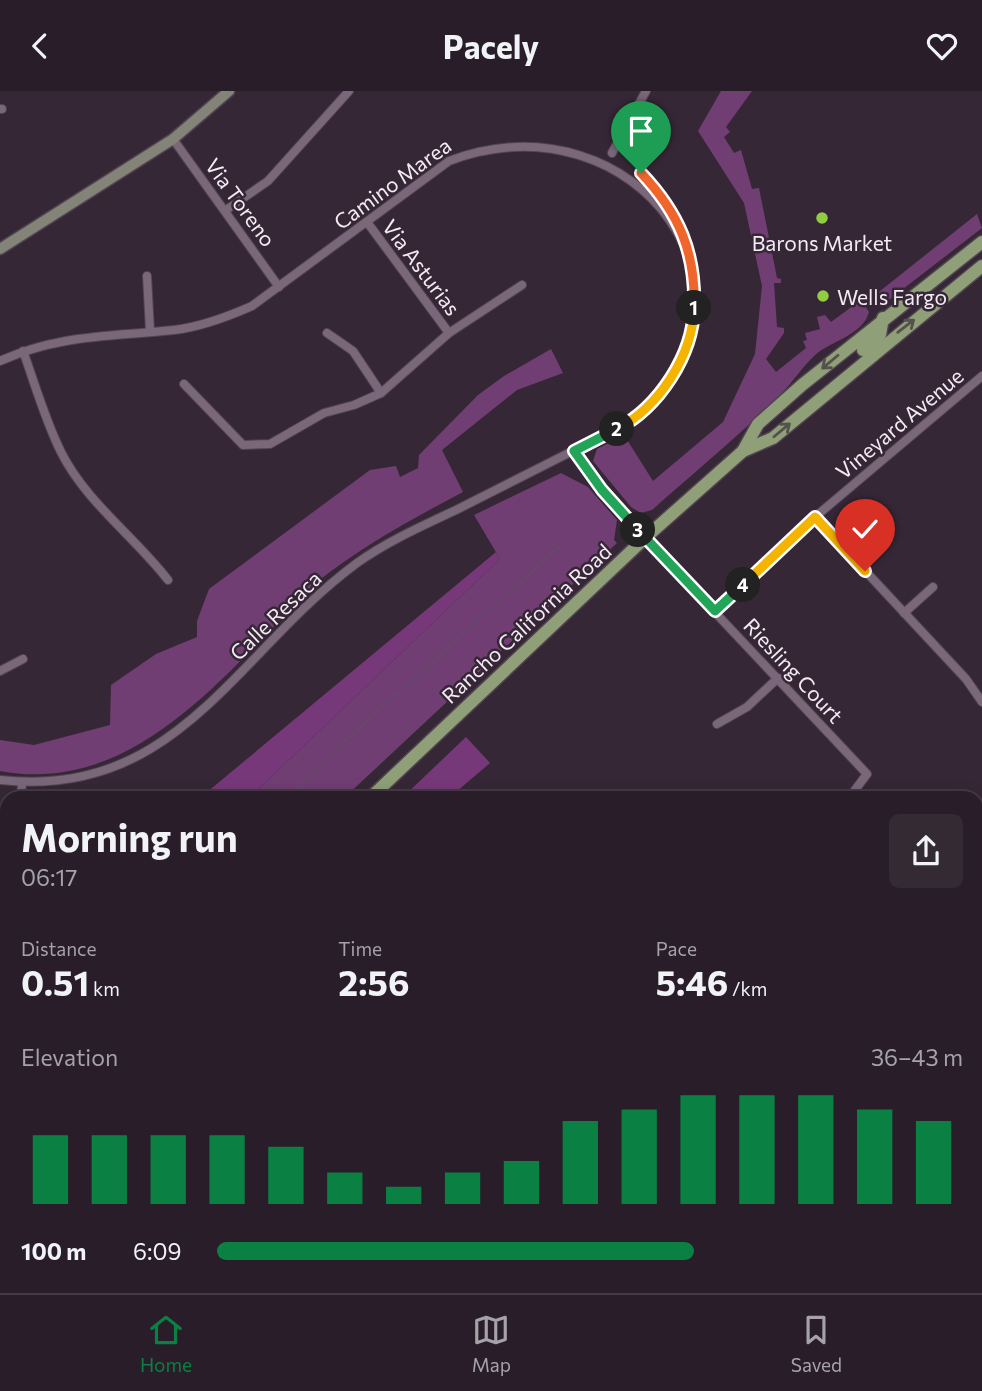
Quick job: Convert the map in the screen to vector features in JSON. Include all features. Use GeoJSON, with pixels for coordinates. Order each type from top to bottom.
{"type":"FeatureCollection","features":[{"type":"Feature","properties":{"kind":"main road"},"geometry":{"type":"LineString","coordinates":[[0,249],[173,139],[229,91]]}},
{"type":"Feature","properties":{"kind":"main road","name":"Rancho California Road"},"geometry":{"type":"LineString","coordinates":[[743,451],[758,424],[883,318],[982,241]]}},
{"type":"Feature","properties":{"kind":"main road","name":"Rancho California Road"},"geometry":{"type":"LineString","coordinates":[[377,791],[645,538],[743,451],[773,437],[982,266]]}},
{"type":"Feature","properties":{"kind":"main road"},"geometry":{"type":"LineString","coordinates":[[816,401],[826,382],[880,335],[883,318]]}},
{"type":"Feature","properties":{"kind":"street"},"geometry":{"type":"LineString","coordinates":[[226,210],[268,181],[349,91]]}},
{"type":"Feature","properties":{"kind":"street"},"geometry":{"type":"LineString","coordinates":[[603,149],[616,155],[646,91]]}},
{"type":"Feature","properties":{"kind":"street","name":"Via Toreno"},"geometry":{"type":"LineString","coordinates":[[173,139],[279,287]]}},
{"type":"Feature","properties":{"kind":"street","name":"Camino Marea"},"geometry":{"type":"LineString","coordinates":[[0,361],[23,351],[92,335],[175,330],[227,317],[252,306],[449,161],[485,143]]}},
{"type":"Feature","properties":{"kind":"street"},"geometry":{"type":"LineString","coordinates":[[574,451],[622,426],[655,398],[669,380],[689,339],[694,314],[693,265],[687,242],[669,207]]}},
{"type":"Feature","properties":{"kind":"street","name":"Via Asturias"},"geometry":{"type":"LineString","coordinates":[[367,222],[449,333]]}},
{"type":"Feature","properties":{"kind":"street"},"geometry":{"type":"LineString","coordinates":[[147,276],[150,331]]}},
{"type":"Feature","properties":{"kind":"street"},"geometry":{"type":"LineString","coordinates":[[184,384],[243,445],[270,444],[324,413],[354,405],[381,393],[449,333],[522,285]]}},
{"type":"Feature","properties":{"kind":"street"},"geometry":{"type":"LineString","coordinates":[[327,333],[353,351],[381,393]]}},
{"type":"Feature","properties":{"kind":"street"},"geometry":{"type":"LineString","coordinates":[[23,351],[61,453],[97,504],[143,548],[167,580]]}},
{"type":"Feature","properties":{"kind":"street","name":"Vineyard Avenue"},"geometry":{"type":"LineString","coordinates":[[715,611],[815,517],[982,376]]}},
{"type":"Feature","properties":{"kind":"street","name":"Riesling Court"},"geometry":{"type":"LineString","coordinates":[[574,451],[602,490],[645,538],[867,774],[854,791]]}},
{"type":"Feature","properties":{"kind":"street","name":"Calle Resaca"},"geometry":{"type":"LineString","coordinates":[[0,780],[59,782],[97,773],[151,750],[196,716],[323,591],[358,562],[402,535],[574,451]]}},
{"type":"Feature","properties":{"kind":"street"},"geometry":{"type":"LineString","coordinates":[[815,517],[966,679],[982,702]]}},
{"type":"Feature","properties":{"kind":"street"},"geometry":{"type":"LineString","coordinates":[[904,613],[933,587]]}},
{"type":"Feature","properties":{"kind":"street"},"geometry":{"type":"LineString","coordinates":[[0,671],[23,659]]}},
{"type":"Feature","properties":{"kind":"street"},"geometry":{"type":"LineString","coordinates":[[717,724],[747,707],[778,678]]}},
{"type":"Feature","properties":{"kind":"street"},"geometry":{"type":"LineString","coordinates":[[21,791],[22,782]]}},
{"type":"Feature","properties":{"kind":"shaded area"},"geometry":{"type":"Polygon","coordinates":[[[721,91],[752,91],[726,127],[730,132],[724,137],[734,153],[741,150],[752,189],[759,188],[777,278],[781,279],[781,283],[774,283],[777,327],[784,328],[784,333],[766,359],[776,372],[806,348],[803,341],[807,340],[805,333],[820,329],[817,317],[825,315],[831,322],[850,308],[848,294],[856,292],[869,312],[866,320],[853,332],[815,355],[749,425],[652,510],[641,513],[631,507],[593,461],[597,449],[624,435],[653,481],[723,422],[755,354],[762,286],[744,203],[698,131],[721,91]]]}},
{"type":"Feature","properties":{"kind":"shaded area"},"geometry":{"type":"Polygon","coordinates":[[[977,214],[982,228],[890,299],[879,300],[875,295],[977,214]]]}},
{"type":"Feature","properties":{"kind":"shaded area"},"geometry":{"type":"Polygon","coordinates":[[[551,349],[563,373],[517,390],[442,450],[463,492],[371,544],[318,581],[216,685],[179,717],[139,744],[96,764],[50,774],[0,771],[0,740],[34,745],[110,725],[111,685],[156,654],[197,637],[197,621],[209,589],[370,470],[396,466],[400,477],[418,468],[419,455],[478,395],[504,376],[551,349]]]}},
{"type":"Feature","properties":{"kind":"shaded area"},"geometry":{"type":"Polygon","coordinates":[[[561,473],[588,487],[617,520],[614,540],[617,543],[351,791],[256,791],[500,559],[474,515],[561,473]]]}},
{"type":"Feature","properties":{"kind":"shaded area"},"geometry":{"type":"Polygon","coordinates":[[[496,552],[500,559],[256,791],[208,791],[496,552]]]}},
{"type":"Feature","properties":{"kind":"shaded area"},"geometry":{"type":"Polygon","coordinates":[[[466,737],[490,763],[457,791],[409,791],[466,737]]]}},
{"type":"Feature","properties":{"kind":"waterway"},"geometry":{"type":"LineString","coordinates":[[295,791],[336,749],[566,541]]}},
{"type":"Feature","properties":{"kind":"place","name":"Barons Market"},"geometry":{"type":"Point","coordinates":[822,218]}},
{"type":"Feature","properties":{"kind":"place","name":"Wells Fargo"},"geometry":{"type":"Point","coordinates":[823,296]}},
{"type":"Feature","properties":{"kind":"route"},"geometry":{"type":"LineString","coordinates":[[641,173],[662,195],[677,218],[687,242],[695,288],[689,339],[669,380],[639,414],[574,451],[602,490],[715,611],[815,517],[865,571]]}}]}
